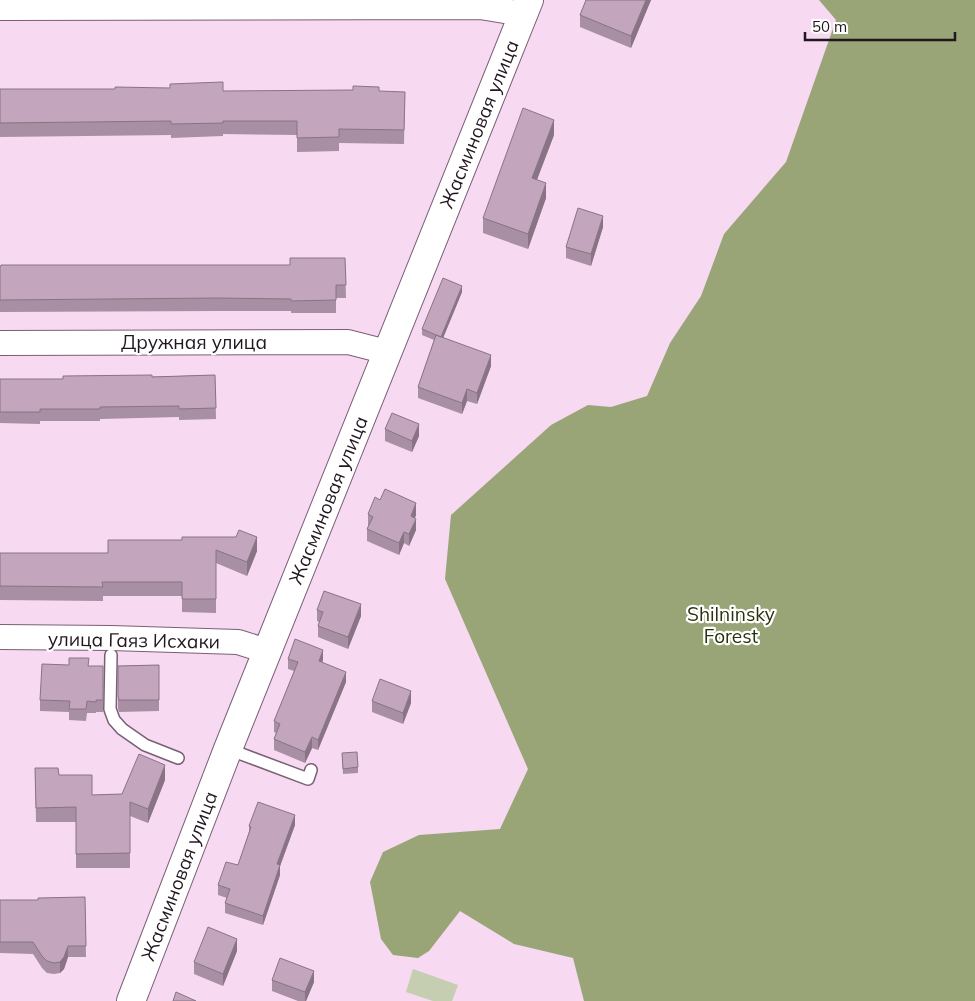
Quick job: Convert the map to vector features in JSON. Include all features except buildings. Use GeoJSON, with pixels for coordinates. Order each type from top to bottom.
{"type":"FeatureCollection","features":[{"type":"Feature","properties":{"kind":"street"},"geometry":{"type":"LineString","coordinates":[[0,8],[526,7]]}},
{"type":"Feature","properties":{"kind":"street","name":"Жасминовая улица"},"geometry":{"type":"LineString","coordinates":[[130,1001],[267,651],[526,7]]}},
{"type":"Feature","properties":{"kind":"street","name":"Дружная улица"},"geometry":{"type":"LineString","coordinates":[[0,343],[348,342],[387,352]]}},
{"type":"Feature","properties":{"kind":"street","name":"улица Гаяз Исхаки"},"geometry":{"type":"LineString","coordinates":[[0,637],[238,642],[267,651]]}},
{"type":"Feature","properties":{"kind":"lane"},"geometry":{"type":"LineString","coordinates":[[111,655],[110,708],[114,720],[122,729],[145,745],[178,758]]}},
{"type":"Feature","properties":{"kind":"lane"},"geometry":{"type":"LineString","coordinates":[[228,749],[308,779],[311,770]]}},
{"type":"Feature","properties":{"kind":"green space","name":"Shilninsky Forest"},"geometry":{"type":"Polygon","coordinates":[[[819,0],[975,0],[975,1001],[584,1001],[573,958],[514,944],[460,911],[429,951],[418,958],[393,955],[381,939],[370,882],[383,852],[419,835],[500,829],[528,769],[445,579],[451,515],[551,425],[588,405],[611,407],[647,396],[670,343],[701,296],[724,234],[786,162],[836,20],[819,0]]]}},
{"type":"Feature","properties":{"kind":"green space"},"geometry":{"type":"Polygon","coordinates":[[[413,969],[458,985],[452,1001],[433,1001],[406,992],[413,969]]]}}]}
